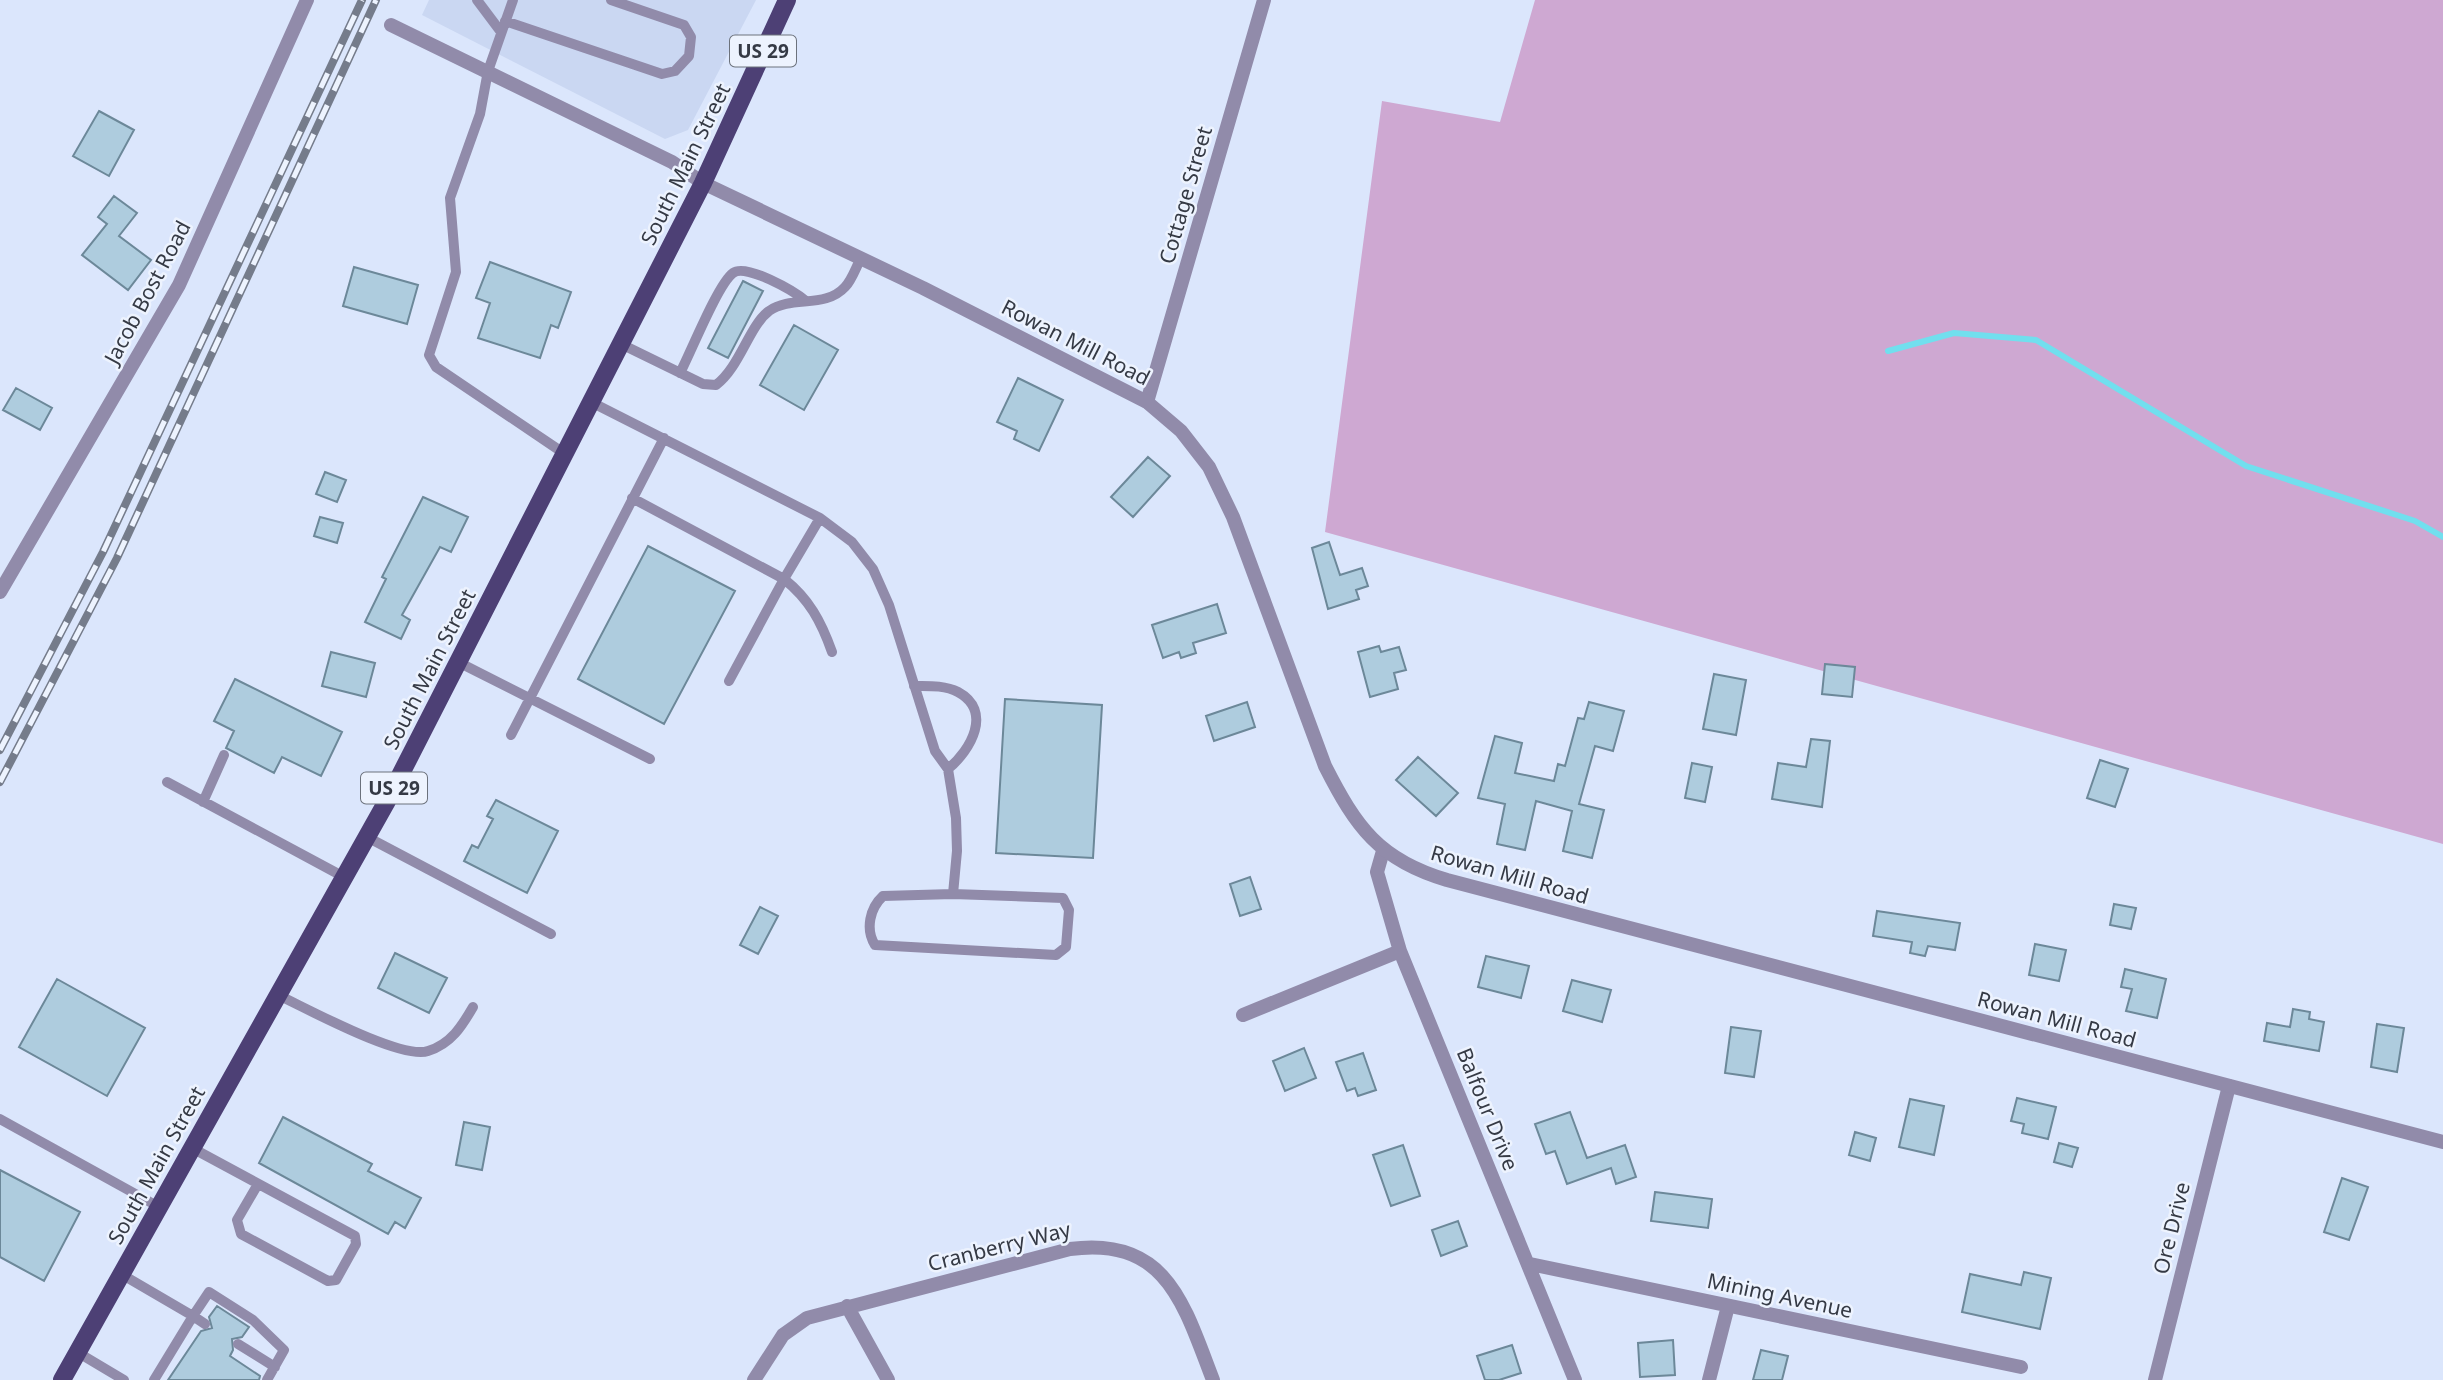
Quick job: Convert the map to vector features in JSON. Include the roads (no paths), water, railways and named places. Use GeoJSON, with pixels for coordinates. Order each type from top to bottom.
{"type":"FeatureCollection","features":[{"type":"Feature","properties":{"kind":"main road","name":"South Main Street"},"geometry":{"type":"LineString","coordinates":[[62,1380],[367,837],[703,183],[787,0]]}},
{"type":"Feature","properties":{"kind":"street","name":"Jacob Bost Road"},"geometry":{"type":"LineString","coordinates":[[2,586],[179,285],[307,0]]}},
{"type":"Feature","properties":{"kind":"street","name":"Cottage Street"},"geometry":{"type":"LineString","coordinates":[[1147,402],[1264,0]]}},
{"type":"Feature","properties":{"kind":"street","name":"Rowan Mill Road"},"geometry":{"type":"LineString","coordinates":[[391,25],[672,162],[703,183],[861,258],[1147,402],[1181,431],[1209,467],[1233,517],[1325,766],[1360,828],[1383,850],[1420,872],[2443,1142]]}},
{"type":"Feature","properties":{"kind":"street","name":"Balfour Drive"},"geometry":{"type":"LineString","coordinates":[[1383,850],[1377,872],[1380,890],[1400,951],[1530,1264],[1575,1380]]}},
{"type":"Feature","properties":{"kind":"street"},"geometry":{"type":"LineString","coordinates":[[1243,1015],[1400,951]]}},
{"type":"Feature","properties":{"kind":"street","name":"Ore Drive"},"geometry":{"type":"LineString","coordinates":[[2155,1380],[2229,1086]]}},
{"type":"Feature","properties":{"kind":"street","name":"Cranberry Way"},"geometry":{"type":"LineString","coordinates":[[754,1380],[783,1335],[807,1318],[1070,1249],[1094,1246],[1116,1248],[1149,1262],[1174,1288],[1213,1380]]}},
{"type":"Feature","properties":{"kind":"street","name":"Mining Avenue"},"geometry":{"type":"LineString","coordinates":[[1530,1264],[2021,1367]]}},
{"type":"Feature","properties":{"kind":"street"},"geometry":{"type":"LineString","coordinates":[[847,1306],[888,1380]]}},
{"type":"Feature","properties":{"kind":"street"},"geometry":{"type":"LineString","coordinates":[[1709,1380],[1728,1306]]}},
{"type":"Feature","properties":{"kind":"lane"},"geometry":{"type":"LineString","coordinates":[[477,0],[503,27],[662,74],[675,71],[684,64],[689,56],[691,37],[684,25],[611,0]]}},
{"type":"Feature","properties":{"kind":"lane"},"geometry":{"type":"LineString","coordinates":[[513,0],[488,71],[480,114],[450,198],[456,272],[429,355],[436,366],[565,454]]}},
{"type":"Feature","properties":{"kind":"lane"},"geometry":{"type":"LineString","coordinates":[[621,344],[703,384],[716,385],[726,377],[768,312],[789,302],[828,299],[845,287],[861,258]]}},
{"type":"Feature","properties":{"kind":"lane"},"geometry":{"type":"LineString","coordinates":[[680,373],[723,286],[734,272],[742,270],[790,287],[806,301]]}},
{"type":"Feature","properties":{"kind":"lane"},"geometry":{"type":"LineString","coordinates":[[591,402],[820,518],[852,542],[873,569],[889,604],[935,751],[948,769],[957,829],[953,894]]}},
{"type":"Feature","properties":{"kind":"lane"},"geometry":{"type":"LineString","coordinates":[[511,734],[664,438]]}},
{"type":"Feature","properties":{"kind":"lane"},"geometry":{"type":"LineString","coordinates":[[632,498],[784,579],[802,593],[815,612],[832,652]]}},
{"type":"Feature","properties":{"kind":"lane"},"geometry":{"type":"LineString","coordinates":[[729,681],[820,518]]}},
{"type":"Feature","properties":{"kind":"lane"},"geometry":{"type":"LineString","coordinates":[[458,662],[650,759]]}},
{"type":"Feature","properties":{"kind":"lane"},"geometry":{"type":"LineString","coordinates":[[914,686],[957,691],[970,702],[977,718],[975,737],[964,756],[948,769]]}},
{"type":"Feature","properties":{"kind":"lane"},"geometry":{"type":"LineString","coordinates":[[204,802],[224,755]]}},
{"type":"Feature","properties":{"kind":"lane"},"geometry":{"type":"LineString","coordinates":[[167,782],[344,877]]}},
{"type":"Feature","properties":{"kind":"lane"},"geometry":{"type":"LineString","coordinates":[[367,837],[551,934]]}},
{"type":"Feature","properties":{"kind":"lane"},"geometry":{"type":"LineString","coordinates":[[953,894],[1063,898],[1069,910],[1066,947],[1056,955],[875,945],[869,936],[872,906],[883,896],[953,894]]}},
{"type":"Feature","properties":{"kind":"lane"},"geometry":{"type":"LineString","coordinates":[[278,995],[390,1045],[427,1052],[458,1033],[473,1007]]}},
{"type":"Feature","properties":{"kind":"lane"},"geometry":{"type":"LineString","coordinates":[[0,1119],[159,1207]]}},
{"type":"Feature","properties":{"kind":"lane"},"geometry":{"type":"LineString","coordinates":[[192,1148],[355,1236],[356,1244],[336,1280],[328,1281],[242,1234],[237,1220],[258,1184]]}},
{"type":"Feature","properties":{"kind":"lane"},"geometry":{"type":"LineString","coordinates":[[121,1275],[205,1324]]}},
{"type":"Feature","properties":{"kind":"lane"},"geometry":{"type":"LineString","coordinates":[[154,1380],[209,1292],[253,1320],[284,1350],[267,1380]]}},
{"type":"Feature","properties":{"kind":"lane"},"geometry":{"type":"LineString","coordinates":[[238,1344],[275,1367]]}},
{"type":"Feature","properties":{"kind":"lane"},"geometry":{"type":"LineString","coordinates":[[78,1352],[124,1380]]}},
{"type":"Feature","properties":{"kind":"lane"},"geometry":{"type":"LineString","coordinates":[[165,1362],[176,1368]]}},
{"type":"Feature","properties":{"kind":"waterway"},"geometry":{"type":"LineString","coordinates":[[1888,351],[1954,333],[2036,340],[2246,466],[2415,521],[2443,537]]}},
{"type":"Feature","properties":{"kind":"railway"},"geometry":{"type":"LineString","coordinates":[[0,750],[103,552],[362,0]]}},
{"type":"Feature","properties":{"kind":"railway"},"geometry":{"type":"LineString","coordinates":[[0,782],[117,558],[376,0]]}}]}
